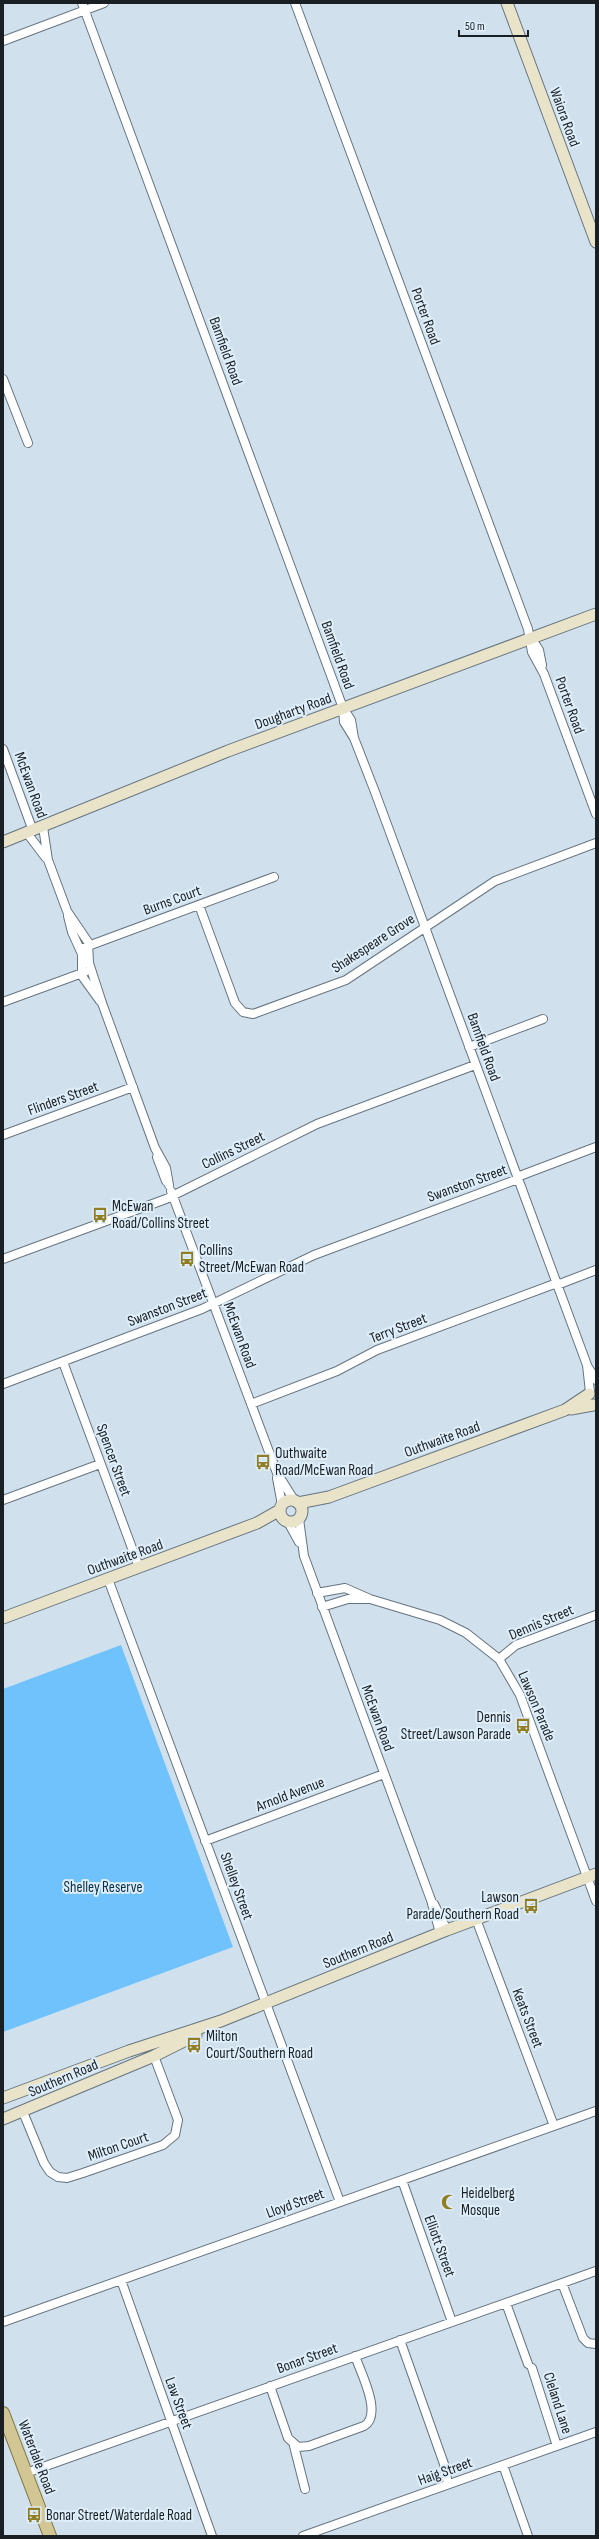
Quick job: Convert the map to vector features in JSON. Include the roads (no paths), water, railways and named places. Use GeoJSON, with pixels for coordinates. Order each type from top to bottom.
{"type":"FeatureCollection","features":[{"type":"Feature","properties":{"kind":"main road","name":"Waterdale Road"},"geometry":{"type":"LineString","coordinates":[[3,2413],[50,2536]]}},
{"type":"Feature","properties":{"kind":"street"},"geometry":{"type":"LineString","coordinates":[[3,41],[83,7],[104,3]]}},
{"type":"Feature","properties":{"kind":"street","name":"Porter Road"},"geometry":{"type":"LineString","coordinates":[[294,3],[531,638],[540,650],[544,674],[596,814]]}},
{"type":"Feature","properties":{"kind":"street","name":"Waiora Road"},"geometry":{"type":"LineString","coordinates":[[507,3],[596,242]]}},
{"type":"Feature","properties":{"kind":"street","name":"Bamfield Road"},"geometry":{"type":"LineString","coordinates":[[83,7],[343,708],[351,720],[354,738],[587,1365],[592,1391]]}},
{"type":"Feature","properties":{"kind":"street"},"geometry":{"type":"LineString","coordinates":[[3,379],[28,443]]}},
{"type":"Feature","properties":{"kind":"street","name":"Dougharty Road"},"geometry":{"type":"LineString","coordinates":[[3,842],[228,751],[596,614]]}},
{"type":"Feature","properties":{"kind":"street","name":"McEwan Road"},"geometry":{"type":"LineString","coordinates":[[3,749],[67,911],[70,926],[80,949],[82,959],[81,973],[102,1003]]}},
{"type":"Feature","properties":{"kind":"street","name":"McEwan Road"},"geometry":{"type":"LineString","coordinates":[[34,830],[48,860]]}},
{"type":"Feature","properties":{"kind":"street","name":"Shakespeare Grove"},"geometry":{"type":"LineString","coordinates":[[199,905],[235,1003],[248,1014],[265,1011],[346,980],[424,926],[502,878],[596,843]]}},
{"type":"Feature","properties":{"kind":"street","name":"Burns Court"},"geometry":{"type":"LineString","coordinates":[[80,949],[274,877]]}},
{"type":"Feature","properties":{"kind":"street","name":"McEwan Road"},"geometry":{"type":"LineString","coordinates":[[67,911],[89,946],[91,969],[99,989],[102,1003],[155,1148],[166,1168],[173,1195],[277,1473],[298,1508],[301,1545]]}},
{"type":"Feature","properties":{"kind":"street"},"geometry":{"type":"LineString","coordinates":[[3,1002],[91,969]]}},
{"type":"Feature","properties":{"kind":"street"},"geometry":{"type":"LineString","coordinates":[[469,1047],[543,1019]]}},
{"type":"Feature","properties":{"kind":"street","name":"Collins Street"},"geometry":{"type":"LineString","coordinates":[[3,1259],[173,1195],[317,1124],[475,1065]]}},
{"type":"Feature","properties":{"kind":"street","name":"Flinders Street"},"geometry":{"type":"LineString","coordinates":[[3,1135],[133,1087]]}},
{"type":"Feature","properties":{"kind":"street","name":"Swanston Street"},"geometry":{"type":"LineString","coordinates":[[3,1384],[214,1304],[314,1255],[596,1147]]}},
{"type":"Feature","properties":{"kind":"street","name":"Terry Street"},"geometry":{"type":"LineString","coordinates":[[251,1404],[337,1371],[376,1350],[596,1270]]}},
{"type":"Feature","properties":{"kind":"street","name":"Spencer Street"},"geometry":{"type":"LineString","coordinates":[[63,1362],[139,1567]]}},
{"type":"Feature","properties":{"kind":"street","name":"Bamfield Road"},"geometry":{"type":"LineString","coordinates":[[587,1365],[596,1380]]}},
{"type":"Feature","properties":{"kind":"street"},"geometry":{"type":"LineString","coordinates":[[592,1391],[590,1400],[595,1406]]}},
{"type":"Feature","properties":{"kind":"street","name":"Outhwaite Road"},"geometry":{"type":"LineString","coordinates":[[565,1410],[592,1391]]}},
{"type":"Feature","properties":{"kind":"street","name":"Outhwaite Road"},"geometry":{"type":"LineString","coordinates":[[3,1618],[258,1524],[286,1521],[298,1508],[565,1410],[595,1406]]}},
{"type":"Feature","properties":{"kind":"street"},"geometry":{"type":"LineString","coordinates":[[3,1500],[100,1464]]}},
{"type":"Feature","properties":{"kind":"street","name":"McEwan Road"},"geometry":{"type":"LineString","coordinates":[[277,1473],[281,1508]]}},
{"type":"Feature","properties":{"kind":"street","name":"Outhwaite Road"},"geometry":{"type":"LineString","coordinates":[[258,1524],[281,1508],[287,1501],[298,1508]]}},
{"type":"Feature","properties":{"kind":"street"},"geometry":{"type":"LineString","coordinates":[[281,1508],[286,1521]]}},
{"type":"Feature","properties":{"kind":"street","name":"McEwan Road"},"geometry":{"type":"LineString","coordinates":[[286,1521],[301,1545],[322,1607],[443,1932]]}},
{"type":"Feature","properties":{"kind":"street","name":"Shelley Street"},"geometry":{"type":"LineString","coordinates":[[108,1579],[340,2202]]}},
{"type":"Feature","properties":{"kind":"street","name":"Lawson Parade"},"geometry":{"type":"LineString","coordinates":[[317,1593],[345,1588],[370,1599],[454,1626],[478,1641],[499,1659],[520,1695],[592,1875],[596,1901]]}},
{"type":"Feature","properties":{"kind":"street","name":"Lawson Parade"},"geometry":{"type":"LineString","coordinates":[[322,1607],[348,1599],[370,1599]]}},
{"type":"Feature","properties":{"kind":"street","name":"Dennis Street"},"geometry":{"type":"LineString","coordinates":[[499,1659],[516,1645],[596,1615]]}},
{"type":"Feature","properties":{"kind":"street","name":"Arnold Avenue"},"geometry":{"type":"LineString","coordinates":[[205,1841],[384,1774]]}},
{"type":"Feature","properties":{"kind":"street","name":"Southern Road"},"geometry":{"type":"LineString","coordinates":[[3,2098],[129,2051],[221,2021],[476,1919],[592,1875]]}},
{"type":"Feature","properties":{"kind":"street","name":"Keats Street"},"geometry":{"type":"LineString","coordinates":[[476,1919],[554,2126]]}},
{"type":"Feature","properties":{"kind":"street","name":"Southern Road"},"geometry":{"type":"LineString","coordinates":[[3,2119],[23,2112],[154,2056],[221,2021]]}},
{"type":"Feature","properties":{"kind":"street","name":"Milton Court"},"geometry":{"type":"LineString","coordinates":[[23,2112],[44,2162],[50,2172],[58,2177],[67,2178],[163,2145],[175,2135],[178,2120],[154,2056]]}},
{"type":"Feature","properties":{"kind":"street","name":"Lloyd Street"},"geometry":{"type":"LineString","coordinates":[[3,2322],[596,2111]]}},
{"type":"Feature","properties":{"kind":"street","name":"Elliott Street"},"geometry":{"type":"LineString","coordinates":[[402,2180],[452,2322]]}},
{"type":"Feature","properties":{"kind":"street","name":"Bonar Street"},"geometry":{"type":"LineString","coordinates":[[26,2473],[596,2271]]}},
{"type":"Feature","properties":{"kind":"street","name":"Law Street"},"geometry":{"type":"LineString","coordinates":[[121,2280],[212,2536]]}},
{"type":"Feature","properties":{"kind":"street"},"geometry":{"type":"LineString","coordinates":[[562,2282],[583,2338],[588,2343],[596,2344]]}},
{"type":"Feature","properties":{"kind":"street","name":"Cleland Lane"},"geometry":{"type":"LineString","coordinates":[[506,2303],[530,2366],[557,2446]]}},
{"type":"Feature","properties":{"kind":"street"},"geometry":{"type":"LineString","coordinates":[[400,2340],[451,2483]]}},
{"type":"Feature","properties":{"kind":"street"},"geometry":{"type":"LineString","coordinates":[[294,2446],[309,2446],[364,2426],[371,2420],[373,2409],[355,2356]]}},
{"type":"Feature","properties":{"kind":"street"},"geometry":{"type":"LineString","coordinates":[[270,2386],[288,2438],[294,2446],[305,2489]]}},
{"type":"Feature","properties":{"kind":"street","name":"Haig Street"},"geometry":{"type":"LineString","coordinates":[[303,2536],[596,2432]]}},
{"type":"Feature","properties":{"kind":"street"},"geometry":{"type":"LineString","coordinates":[[503,2465],[528,2536]]}},
{"type":"Feature","properties":{"kind":"place","name":"McEwan Road/Collins Street"},"geometry":{"type":"Point","coordinates":[100,1215]}},
{"type":"Feature","properties":{"kind":"place","name":"Collins Street/McEwan Road"},"geometry":{"type":"Point","coordinates":[187,1259]}},
{"type":"Feature","properties":{"kind":"place","name":"Outhwaite Road/McEwan Road"},"geometry":{"type":"Point","coordinates":[263,1462]}},
{"type":"Feature","properties":{"kind":"place","name":"Dennis Street/Lawson Parade"},"geometry":{"type":"Point","coordinates":[523,1726]}},
{"type":"Feature","properties":{"kind":"place","name":"Lawson Parade/Southern Road"},"geometry":{"type":"Point","coordinates":[531,1906]}},
{"type":"Feature","properties":{"kind":"place","name":"Milton Court/Southern Road"},"geometry":{"type":"Point","coordinates":[194,2045]}},
{"type":"Feature","properties":{"kind":"place","name":"Heidelberg Mosque"},"geometry":{"type":"Point","coordinates":[449,2202]}},
{"type":"Feature","properties":{"kind":"place","name":"Bonar Street/Waterdale Road"},"geometry":{"type":"Point","coordinates":[34,2515]}},
{"type":"Feature","properties":{"kind":"park label","name":"Shelley Reserve"},"geometry":{"type":"Point","coordinates":[103,1887]}}]}
